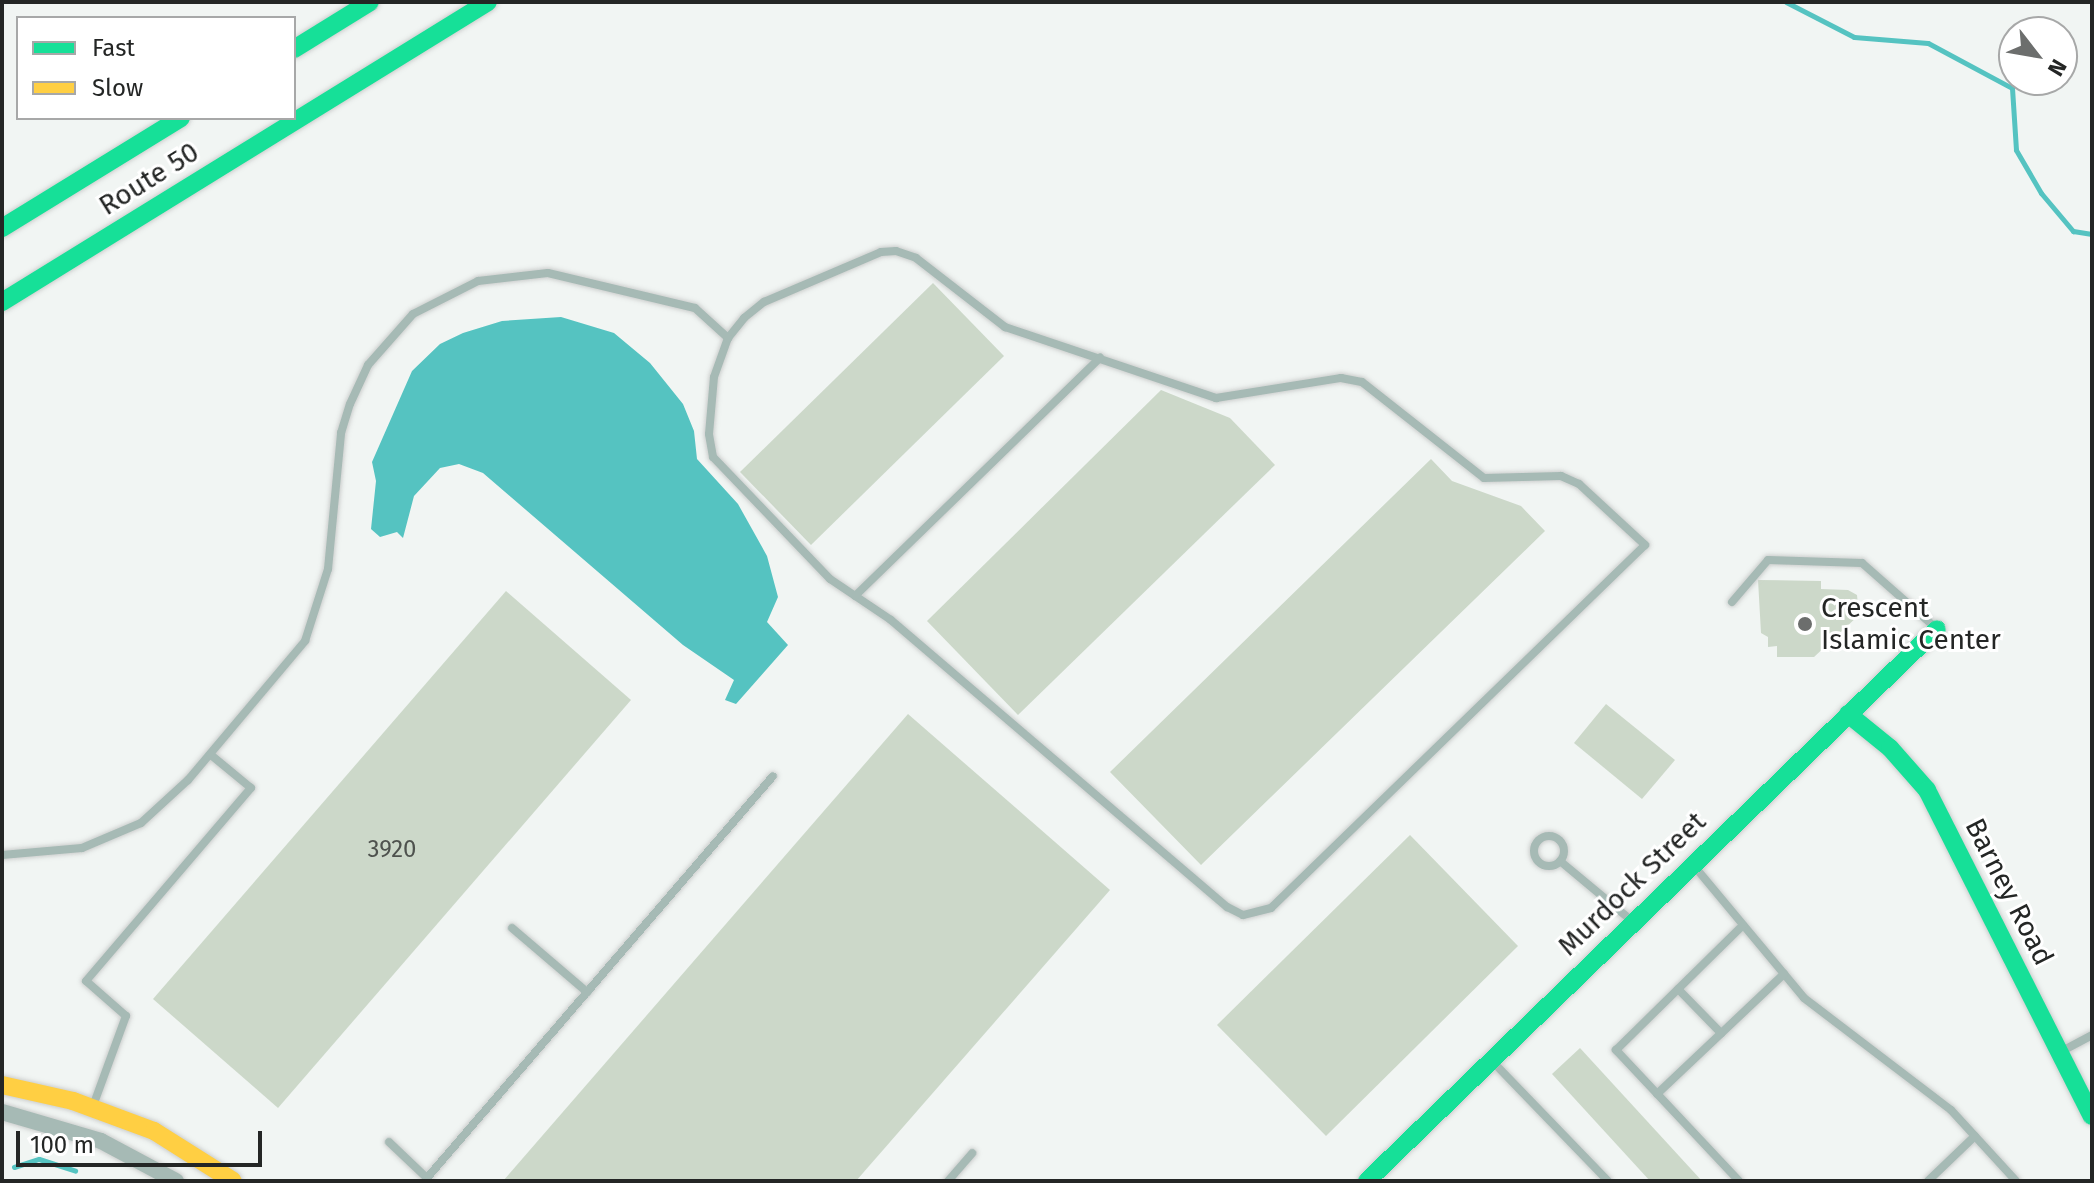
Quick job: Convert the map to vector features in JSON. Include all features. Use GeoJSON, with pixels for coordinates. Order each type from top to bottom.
{"type":"FeatureCollection","features":[{"type":"Feature","properties":{"kind":"main road"},"geometry":{"type":"LineString","coordinates":[[296,48],[370,2]]}},
{"type":"Feature","properties":{"kind":"main road","name":"Route 50"},"geometry":{"type":"LineString","coordinates":[[2,302],[488,2]]}},
{"type":"Feature","properties":{"kind":"main road","name":"Route 50"},"geometry":{"type":"LineString","coordinates":[[2,228],[178,120]]}},
{"type":"Feature","properties":{"kind":"main road","name":"Murdock Street"},"geometry":{"type":"LineString","coordinates":[[1367,1181],[1937,629]]}},
{"type":"Feature","properties":{"kind":"main road","name":"Barney Road"},"geometry":{"type":"LineString","coordinates":[[1848,714],[1890,748],[1927,790],[2092,1116]]}},
{"type":"Feature","properties":{"kind":"main road"},"geometry":{"type":"LineString","coordinates":[[2,1085],[92,1108],[177,1142],[233,1181]]}},
{"type":"Feature","properties":{"kind":"street"},"geometry":{"type":"LineString","coordinates":[[2,1112],[101,1141],[176,1181]]}},
{"type":"Feature","properties":{"kind":"lane"},"geometry":{"type":"LineString","coordinates":[[889,251],[916,258],[1005,327],[1100,358],[1216,398],[1341,378],[1362,382],[1484,478],[1561,476],[1579,484],[1645,545],[1259,914],[1243,915],[1227,907],[891,620],[830,579],[713,457],[711,405],[728,338],[764,302],[889,251]]}},
{"type":"Feature","properties":{"kind":"lane"},"geometry":{"type":"LineString","coordinates":[[2,855],[82,848],[141,823],[211,755],[305,641],[328,569],[341,433],[350,404],[368,365],[413,314],[478,281],[548,273],[695,308],[728,338]]}},
{"type":"Feature","properties":{"kind":"lane"},"geometry":{"type":"LineString","coordinates":[[855,596],[1100,358]]}},
{"type":"Feature","properties":{"kind":"lane"},"geometry":{"type":"LineString","coordinates":[[1732,602],[1768,560],[1862,563],[1937,629]]}},
{"type":"Feature","properties":{"kind":"lane"},"geometry":{"type":"LineString","coordinates":[[92,1108],[126,1016],[86,981],[251,788],[211,755]]}},
{"type":"Feature","properties":{"kind":"lane"},"geometry":{"type":"LineString","coordinates":[[389,1142],[427,1178],[773,776]]}},
{"type":"Feature","properties":{"kind":"lane"},"geometry":{"type":"LineString","coordinates":[[1560,861],[1632,922]]}},
{"type":"Feature","properties":{"kind":"lane"},"geometry":{"type":"LineString","coordinates":[[1692,864],[1804,998],[1951,1110],[2016,1181]]}},
{"type":"Feature","properties":{"kind":"lane"},"geometry":{"type":"LineString","coordinates":[[1737,1180],[1616,1050],[1743,925]]}},
{"type":"Feature","properties":{"kind":"lane"},"geometry":{"type":"LineString","coordinates":[[512,928],[587,992]]}},
{"type":"Feature","properties":{"kind":"lane"},"geometry":{"type":"LineString","coordinates":[[1657,1094],[1784,974]]}},
{"type":"Feature","properties":{"kind":"lane"},"geometry":{"type":"LineString","coordinates":[[1678,989],[1721,1033]]}},
{"type":"Feature","properties":{"kind":"lane"},"geometry":{"type":"LineString","coordinates":[[2060,1052],[2092,1035]]}},
{"type":"Feature","properties":{"kind":"lane"},"geometry":{"type":"LineString","coordinates":[[1491,1059],[1608,1181]]}},
{"type":"Feature","properties":{"kind":"lane"},"geometry":{"type":"LineString","coordinates":[[1928,1181],[1975,1136]]}},
{"type":"Feature","properties":{"kind":"lane"},"geometry":{"type":"LineString","coordinates":[[948,1181],[972,1153]]}},
{"type":"Feature","properties":{"kind":"water"},"geometry":{"type":"Polygon","coordinates":[[[561,317],[614,333],[650,363],[683,404],[694,431],[697,459],[738,504],[767,556],[778,597],[767,622],[788,645],[736,704],[725,700],[734,680],[683,645],[483,473],[459,464],[440,468],[414,496],[403,538],[397,532],[380,537],[371,529],[376,481],[372,462],[412,371],[440,344],[463,333],[502,321],[561,317]]]}},
{"type":"Feature","properties":{"kind":"building"},"geometry":{"type":"Polygon","coordinates":[[[933,283],[1004,356],[811,545],[740,472],[933,283]]]}},
{"type":"Feature","properties":{"kind":"building"},"geometry":{"type":"Polygon","coordinates":[[[1161,390],[1230,418],[1275,465],[1018,715],[927,621],[1161,390]]]}},
{"type":"Feature","properties":{"kind":"building"},"geometry":{"type":"Polygon","coordinates":[[[1431,459],[1452,481],[1521,506],[1545,531],[1201,865],[1110,772],[1431,459]]]}},
{"type":"Feature","properties":{"kind":"building","name":"Crescent Islamic Center"},"geometry":{"type":"Polygon","coordinates":[[[1758,580],[1821,581],[1821,589],[1848,590],[1857,595],[1859,615],[1814,657],[1777,657],[1777,646],[1768,647],[1768,637],[1761,633],[1758,580]]]}},
{"type":"Feature","properties":{"kind":"building"},"geometry":{"type":"Polygon","coordinates":[[[506,591],[631,700],[278,1108],[153,999],[506,591]]]}},
{"type":"Feature","properties":{"kind":"building"},"geometry":{"type":"Polygon","coordinates":[[[1606,704],[1675,760],[1642,799],[1574,743],[1606,704]]]}},
{"type":"Feature","properties":{"kind":"building"},"geometry":{"type":"Polygon","coordinates":[[[908,714],[1110,890],[856,1181],[503,1181],[908,714]]]}},
{"type":"Feature","properties":{"kind":"building"},"geometry":{"type":"Polygon","coordinates":[[[1410,835],[1518,946],[1326,1136],[1217,1025],[1410,835]]]}},
{"type":"Feature","properties":{"kind":"building"},"geometry":{"type":"Polygon","coordinates":[[[1580,1048],[1702,1181],[1650,1181],[1552,1074],[1580,1048]]]}},
{"type":"Feature","properties":{"kind":"waterway"},"geometry":{"type":"LineString","coordinates":[[1786,2],[1854,37],[1928,43],[2012,88],[2016,150],[2041,193],[2073,231],[2092,234]]}},
{"type":"Feature","properties":{"kind":"waterway"},"geometry":{"type":"LineString","coordinates":[[14,1167],[39,1159],[75,1171]]}},
{"type":"Feature","properties":{"kind":"traffic: fast"},"geometry":{"type":"LineString","coordinates":[[296,48],[370,2]]}},
{"type":"Feature","properties":{"kind":"traffic: fast"},"geometry":{"type":"LineString","coordinates":[[2,302],[488,2]]}},
{"type":"Feature","properties":{"kind":"traffic: fast"},"geometry":{"type":"LineString","coordinates":[[2,228],[178,120]]}},
{"type":"Feature","properties":{"kind":"traffic: fast"},"geometry":{"type":"LineString","coordinates":[[1367,1181],[1937,629]]}},
{"type":"Feature","properties":{"kind":"traffic: fast"},"geometry":{"type":"LineString","coordinates":[[1848,714],[1890,748],[1927,790],[2092,1116]]}},
{"type":"Feature","properties":{"kind":"traffic: slow"},"geometry":{"type":"LineString","coordinates":[[2,1085],[73,1101],[154,1131],[233,1181]]}},
{"type":"Feature","properties":{"kind":"place","name":"Crescent Islamic Center"},"geometry":{"type":"Point","coordinates":[1805,624]}}]}
